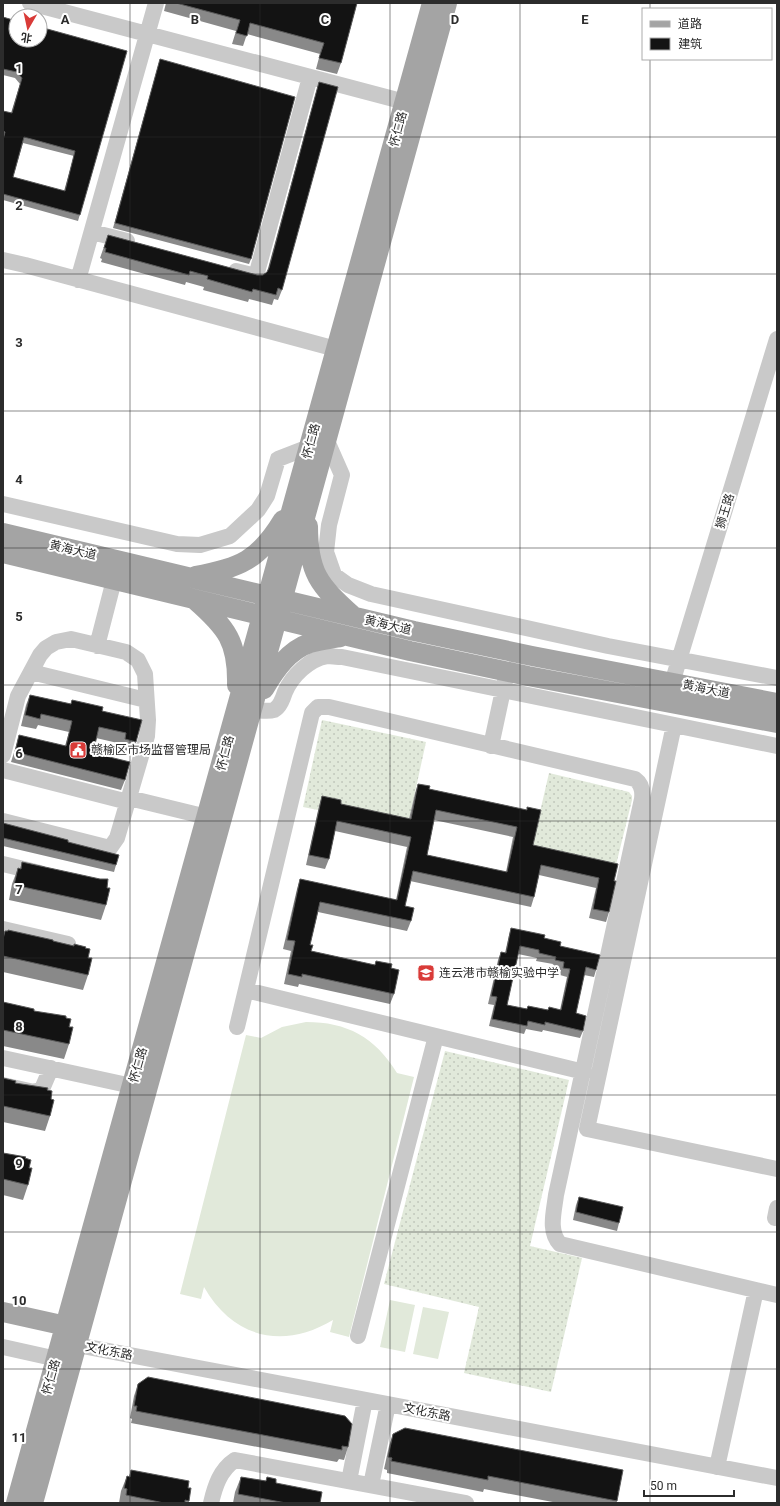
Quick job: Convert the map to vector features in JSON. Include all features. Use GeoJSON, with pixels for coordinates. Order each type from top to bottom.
{"type":"FeatureCollection","features":[{"type":"Feature","properties":{"kind":"main road","name":"怀仁路"},"geometry":{"type":"LineString","coordinates":[[318,444],[336,349],[432,3]]}},
{"type":"Feature","properties":{"kind":"main road","name":"怀仁路"},"geometry":{"type":"LineString","coordinates":[[16,1503],[56,1359],[68,1336],[245,709],[318,444],[447,3]]}},
{"type":"Feature","properties":{"kind":"main road"},"geometry":{"type":"LineString","coordinates":[[187,577],[223,570],[243,563],[258,553],[302,504]]}},
{"type":"Feature","properties":{"kind":"main road"},"geometry":{"type":"LineString","coordinates":[[302,504],[310,557],[315,572],[331,596],[353,617]]}},
{"type":"Feature","properties":{"kind":"main road","name":"黄海大道"},"geometry":{"type":"LineString","coordinates":[[3,533],[414,631],[532,656],[777,703]]}},
{"type":"Feature","properties":{"kind":"main road","name":"黄海大道"},"geometry":{"type":"LineString","coordinates":[[3,553],[347,636],[505,681],[777,723]]}},
{"type":"Feature","properties":{"kind":"main road"},"geometry":{"type":"LineString","coordinates":[[194,599],[214,616],[232,643],[236,655],[245,709]]}},
{"type":"Feature","properties":{"kind":"main road"},"geometry":{"type":"LineString","coordinates":[[245,709],[284,661],[296,650],[310,643],[347,636]]}},
{"type":"Feature","properties":{"kind":"main road","name":"怀仁路"},"geometry":{"type":"LineString","coordinates":[[33,1503],[68,1336],[132,1086],[207,817],[245,709]]}},
{"type":"Feature","properties":{"kind":"main road"},"geometry":{"type":"LineString","coordinates":[[3,1312],[68,1336]]}},
{"type":"Feature","properties":{"kind":"main road"},"geometry":{"type":"LineString","coordinates":[[3,1323],[68,1336]]}},
{"type":"Feature","properties":{"kind":"street"},"geometry":{"type":"LineString","coordinates":[[30,3],[405,102]]}},
{"type":"Feature","properties":{"kind":"street"},"geometry":{"type":"LineString","coordinates":[[78,280],[156,3]]}},
{"type":"Feature","properties":{"kind":"street"},"geometry":{"type":"LineString","coordinates":[[218,266],[256,276],[310,77]]}},
{"type":"Feature","properties":{"kind":"street"},"geometry":{"type":"LineString","coordinates":[[92,232],[144,246]]}},
{"type":"Feature","properties":{"kind":"street"},"geometry":{"type":"LineString","coordinates":[[3,260],[336,349]]}},
{"type":"Feature","properties":{"kind":"street","name":"狮王路"},"geometry":{"type":"LineString","coordinates":[[672,683],[777,339]]}},
{"type":"Feature","properties":{"kind":"street"},"geometry":{"type":"LineString","coordinates":[[3,504],[177,544],[200,545],[230,536],[258,510],[267,496],[278,459],[318,444],[342,475],[329,525],[326,552],[334,576],[348,586],[371,594],[608,646],[777,678]]}},
{"type":"Feature","properties":{"kind":"street"},"geometry":{"type":"LineString","coordinates":[[97,646],[114,580]]}},
{"type":"Feature","properties":{"kind":"street"},"geometry":{"type":"LineString","coordinates":[[3,755],[18,696],[40,655],[46,648],[56,642],[71,639],[126,652],[138,660],[144,674],[147,736],[117,838],[110,848],[3,821]]}},
{"type":"Feature","properties":{"kind":"street"},"geometry":{"type":"LineString","coordinates":[[245,709],[271,711],[276,709],[280,704],[286,689],[298,673],[311,662],[327,656],[342,657],[505,681],[674,725],[777,746]]}},
{"type":"Feature","properties":{"kind":"street"},"geometry":{"type":"LineString","coordinates":[[31,672],[146,700]]}},
{"type":"Feature","properties":{"kind":"street"},"geometry":{"type":"LineString","coordinates":[[491,746],[505,681]]}},
{"type":"Feature","properties":{"kind":"street"},"geometry":{"type":"LineString","coordinates":[[237,1028],[312,713],[318,708],[328,707],[634,779],[643,790],[642,799],[584,1072],[556,1195],[552,1226],[555,1238],[560,1244],[777,1295]]}},
{"type":"Feature","properties":{"kind":"street"},"geometry":{"type":"LineString","coordinates":[[674,725],[587,1129],[777,1169]]}},
{"type":"Feature","properties":{"kind":"street"},"geometry":{"type":"LineString","coordinates":[[3,770],[207,817]]}},
{"type":"Feature","properties":{"kind":"street"},"geometry":{"type":"LineString","coordinates":[[4,869],[52,875]]}},
{"type":"Feature","properties":{"kind":"street"},"geometry":{"type":"LineString","coordinates":[[3,930],[68,944]]}},
{"type":"Feature","properties":{"kind":"street"},"geometry":{"type":"LineString","coordinates":[[246,990],[584,1072]]}},
{"type":"Feature","properties":{"kind":"street"},"geometry":{"type":"LineString","coordinates":[[358,1336],[436,1036]]}},
{"type":"Feature","properties":{"kind":"street"},"geometry":{"type":"LineString","coordinates":[[3,1058],[132,1086]]}},
{"type":"Feature","properties":{"kind":"street"},"geometry":{"type":"LineString","coordinates":[[3,1085],[34,1092],[42,1089],[51,1068]]}},
{"type":"Feature","properties":{"kind":"street"},"geometry":{"type":"LineString","coordinates":[[717,1467],[756,1290]]}},
{"type":"Feature","properties":{"kind":"street","name":"文化东路"},"geometry":{"type":"LineString","coordinates":[[68,1336],[365,1400],[777,1478]]}},
{"type":"Feature","properties":{"kind":"street"},"geometry":{"type":"LineString","coordinates":[[3,1347],[56,1359]]}},
{"type":"Feature","properties":{"kind":"street"},"geometry":{"type":"LineString","coordinates":[[349,1481],[365,1400]]}},
{"type":"Feature","properties":{"kind":"street"},"geometry":{"type":"LineString","coordinates":[[371,1485],[388,1404]]}},
{"type":"Feature","properties":{"kind":"street"},"geometry":{"type":"LineString","coordinates":[[211,1503],[214,1491],[225,1467],[235,1460],[466,1503]]}},
{"type":"Feature","properties":{"kind":"green space"},"geometry":{"type":"Polygon","coordinates":[[[322,720],[426,742],[407,829],[319,806],[318,810],[303,807],[322,720]]]}},
{"type":"Feature","properties":{"kind":"green space"},"geometry":{"type":"Polygon","coordinates":[[[549,773],[629,792],[632,796],[614,873],[530,855],[549,773]]]}},
{"type":"Feature","properties":{"kind":"green space"},"geometry":{"type":"Polygon","coordinates":[[[306,1022],[334,1025],[359,1034],[379,1050],[397,1073],[414,1077],[349,1337],[330,1332],[333,1320],[314,1329],[296,1335],[278,1336],[261,1334],[244,1328],[229,1318],[216,1304],[204,1287],[201,1299],[180,1294],[246,1035],[261,1038],[282,1027],[306,1022]]]}},
{"type":"Feature","properties":{"kind":"green space"},"geometry":{"type":"Polygon","coordinates":[[[445,1051],[569,1080],[530,1246],[582,1258],[551,1392],[464,1373],[479,1307],[384,1284],[445,1051]]]}},
{"type":"Feature","properties":{"kind":"green space"},"geometry":{"type":"Polygon","coordinates":[[[390,1300],[415,1305],[405,1352],[380,1347],[390,1300]]]}},
{"type":"Feature","properties":{"kind":"green space"},"geometry":{"type":"Polygon","coordinates":[[[423,1307],[449,1312],[438,1359],[413,1354],[423,1307]]]}},
{"type":"Feature","properties":{"kind":"building"},"geometry":{"type":"Polygon","coordinates":[[[176,3],[357,3],[341,63],[319,58],[324,43],[250,23],[247,36],[236,33],[240,20],[176,3]]]}},
{"type":"Feature","properties":{"kind":"building"},"geometry":{"type":"Polygon","coordinates":[[[3,17],[8,19],[8,48],[48,48],[48,29],[127,51],[80,215],[3,194],[3,140],[5,132],[3,131],[3,111],[12,113],[22,78],[17,72],[3,69],[3,17]],[[24,137],[13,177],[65,191],[75,151],[24,137]]]}},
{"type":"Feature","properties":{"kind":"building"},"geometry":{"type":"Polygon","coordinates":[[[160,59],[295,97],[251,259],[115,223],[160,59]]]}},
{"type":"Feature","properties":{"kind":"building"},"geometry":{"type":"Polygon","coordinates":[[[319,82],[338,87],[282,290],[278,288],[276,295],[253,289],[252,292],[207,279],[208,276],[190,271],[189,275],[105,252],[106,248],[104,248],[108,235],[257,275],[263,275],[267,272],[319,82]]]}},
{"type":"Feature","properties":{"kind":"building"},"geometry":{"type":"Polygon","coordinates":[[[30,695],[71,704],[72,700],[103,707],[102,711],[142,720],[136,742],[125,739],[126,733],[99,727],[93,753],[130,762],[125,780],[15,752],[19,735],[66,746],[72,721],[41,714],[40,719],[25,715],[30,695]]]}},
{"type":"Feature","properties":{"kind":"building"},"geometry":{"type":"Polygon","coordinates":[[[418,784],[430,786],[429,789],[527,810],[527,807],[541,810],[533,845],[618,864],[609,912],[593,909],[599,878],[541,865],[534,897],[413,871],[405,906],[414,908],[411,921],[320,902],[310,945],[313,945],[311,951],[375,965],[376,961],[392,964],[391,968],[399,970],[394,994],[302,974],[302,977],[288,974],[295,941],[287,940],[300,879],[397,900],[411,837],[337,821],[329,859],[309,855],[322,796],[341,800],[341,804],[411,819],[418,784]],[[436,810],[427,855],[507,872],[517,827],[436,810]]]}},
{"type":"Feature","properties":{"kind":"building"},"geometry":{"type":"Polygon","coordinates":[[[3,823],[119,855],[116,865],[3,838],[3,823]]]}},
{"type":"Feature","properties":{"kind":"building"},"geometry":{"type":"Polygon","coordinates":[[[22,862],[100,879],[108,879],[107,888],[110,888],[106,905],[14,885],[18,868],[21,869],[22,862]]]}},
{"type":"Feature","properties":{"kind":"building"},"geometry":{"type":"Polygon","coordinates":[[[511,928],[545,935],[544,938],[561,942],[560,946],[600,955],[596,970],[586,967],[576,1013],[586,1016],[583,1031],[545,1022],[545,1025],[528,1021],[527,1026],[492,1019],[497,997],[491,996],[501,952],[506,953],[511,928]],[[520,946],[507,1005],[527,1009],[528,1006],[548,1010],[549,1007],[561,1010],[570,969],[563,968],[564,962],[555,960],[556,957],[539,953],[539,950],[520,946]]]}},
{"type":"Feature","properties":{"kind":"building"},"geometry":{"type":"Polygon","coordinates":[[[8,930],[74,946],[74,944],[90,949],[88,958],[92,958],[88,975],[3,956],[3,939],[5,931],[8,930]]]}},
{"type":"Feature","properties":{"kind":"building"},"geometry":{"type":"Polygon","coordinates":[[[3,1002],[34,1009],[34,1011],[66,1016],[66,1018],[71,1019],[69,1027],[73,1027],[69,1044],[3,1030],[3,1002]]]}},
{"type":"Feature","properties":{"kind":"building"},"geometry":{"type":"Polygon","coordinates":[[[3,1078],[16,1081],[15,1083],[48,1088],[47,1090],[52,1091],[51,1099],[54,1100],[50,1116],[3,1106],[3,1078]]]}},
{"type":"Feature","properties":{"kind":"building"},"geometry":{"type":"Polygon","coordinates":[[[3,1153],[26,1157],[25,1158],[31,1160],[29,1168],[32,1168],[28,1185],[3,1179],[3,1153]]]}},
{"type":"Feature","properties":{"kind":"building"},"geometry":{"type":"Polygon","coordinates":[[[579,1197],[623,1207],[619,1223],[576,1212],[579,1197]]]}},
{"type":"Feature","properties":{"kind":"building"},"geometry":{"type":"Polygon","coordinates":[[[148,1377],[345,1416],[352,1424],[348,1447],[342,1446],[342,1450],[136,1411],[137,1406],[134,1406],[138,1384],[148,1377]]]}},
{"type":"Feature","properties":{"kind":"building"},"geometry":{"type":"Polygon","coordinates":[[[405,1428],[623,1470],[617,1501],[488,1476],[488,1480],[391,1461],[392,1458],[388,1457],[393,1434],[405,1428]]]}},
{"type":"Feature","properties":{"kind":"building"},"geometry":{"type":"Polygon","coordinates":[[[131,1470],[189,1481],[188,1488],[191,1488],[189,1501],[185,1500],[185,1503],[164,1503],[126,1495],[127,1489],[124,1488],[127,1476],[130,1477],[131,1470]]]}},
{"type":"Feature","properties":{"kind":"building"},"geometry":{"type":"Polygon","coordinates":[[[241,1477],[266,1481],[267,1477],[276,1479],[276,1483],[322,1492],[320,1503],[286,1503],[238,1494],[241,1477]]]}},
{"type":"Feature","properties":{"kind":"place","name":"赣榆区市场监督管理局"},"geometry":{"type":"Point","coordinates":[78,750]}},
{"type":"Feature","properties":{"kind":"place","name":"连云港市赣榆实验中学"},"geometry":{"type":"Point","coordinates":[426,973]}}]}
